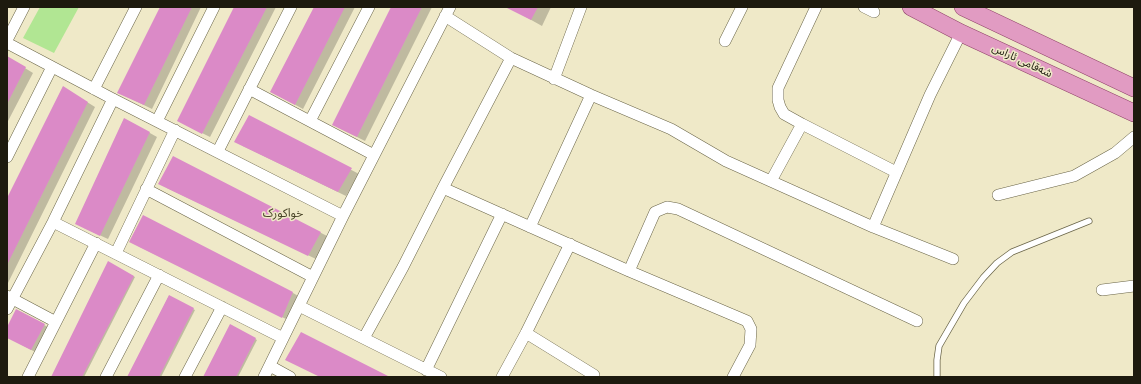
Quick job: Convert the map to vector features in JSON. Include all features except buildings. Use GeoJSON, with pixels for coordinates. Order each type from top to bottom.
{"type":"FeatureCollection","features":[{"type":"Feature","properties":{"kind":"main road","name":"شەقامی ئاراس"},"geometry":{"type":"LineString","coordinates":[[911,7],[961,33],[1134,113]]}},
{"type":"Feature","properties":{"kind":"main road"},"geometry":{"type":"LineString","coordinates":[[963,7],[1134,88]]}},
{"type":"Feature","properties":{"kind":"street"},"geometry":{"type":"LineString","coordinates":[[24,7],[7,41],[94,89],[343,216]]}},
{"type":"Feature","properties":{"kind":"street"},"geometry":{"type":"LineString","coordinates":[[94,89],[136,7]]}},
{"type":"Feature","properties":{"kind":"street"},"geometry":{"type":"LineString","coordinates":[[157,121],[214,7]]}},
{"type":"Feature","properties":{"kind":"street"},"geometry":{"type":"LineString","coordinates":[[218,151],[291,7]]}},
{"type":"Feature","properties":{"kind":"street"},"geometry":{"type":"LineString","coordinates":[[310,121],[369,7]]}},
{"type":"Feature","properties":{"kind":"street"},"geometry":{"type":"LineString","coordinates":[[554,79],[581,7]]}},
{"type":"Feature","properties":{"kind":"street"},"geometry":{"type":"LineString","coordinates":[[725,41],[742,7]]}},
{"type":"Feature","properties":{"kind":"street"},"geometry":{"type":"LineString","coordinates":[[816,7],[778,88],[778,100],[784,114],[896,172]]}},
{"type":"Feature","properties":{"kind":"street"},"geometry":{"type":"LineString","coordinates":[[864,7],[874,12]]}},
{"type":"Feature","properties":{"kind":"street"},"geometry":{"type":"LineString","coordinates":[[264,377],[343,216],[448,12],[511,58],[554,79],[671,129],[726,161],[873,227],[953,259]]}},
{"type":"Feature","properties":{"kind":"street"},"geometry":{"type":"LineString","coordinates":[[873,227],[930,95],[961,33]]}},
{"type":"Feature","properties":{"kind":"street"},"geometry":{"type":"LineString","coordinates":[[364,338],[403,267],[511,58]]}},
{"type":"Feature","properties":{"kind":"street"},"geometry":{"type":"LineString","coordinates":[[7,156],[52,67]]}},
{"type":"Feature","properties":{"kind":"street"},"geometry":{"type":"LineString","coordinates":[[249,89],[374,155]]}},
{"type":"Feature","properties":{"kind":"street"},"geometry":{"type":"LineString","coordinates":[[530,226],[591,95]]}},
{"type":"Feature","properties":{"kind":"street"},"geometry":{"type":"LineString","coordinates":[[7,309],[9,298],[53,222],[114,99]]}},
{"type":"Feature","properties":{"kind":"street"},"geometry":{"type":"LineString","coordinates":[[771,181],[802,124]]}},
{"type":"Feature","properties":{"kind":"street"},"geometry":{"type":"LineString","coordinates":[[116,253],[175,130]]}},
{"type":"Feature","properties":{"kind":"street"},"geometry":{"type":"LineString","coordinates":[[998,195],[1074,176],[1115,153],[1134,137]]}},
{"type":"Feature","properties":{"kind":"street"},"geometry":{"type":"LineString","coordinates":[[443,188],[746,321],[752,329],[750,345],[733,377]]}},
{"type":"Feature","properties":{"kind":"street"},"geometry":{"type":"LineString","coordinates":[[146,190],[314,276]]}},
{"type":"Feature","properties":{"kind":"street"},"geometry":{"type":"LineString","coordinates":[[629,270],[655,212],[666,207],[678,209],[917,321]]}},
{"type":"Feature","properties":{"kind":"street"},"geometry":{"type":"LineString","coordinates":[[426,370],[502,214]]}},
{"type":"Feature","properties":{"kind":"street"},"geometry":{"type":"LineString","coordinates":[[53,222],[283,338]]}},
{"type":"Feature","properties":{"kind":"street"},"geometry":{"type":"LineString","coordinates":[[28,377],[96,243]]}},
{"type":"Feature","properties":{"kind":"street"},"geometry":{"type":"LineString","coordinates":[[502,377],[526,333],[570,244]]}},
{"type":"Feature","properties":{"kind":"street"},"geometry":{"type":"LineString","coordinates":[[106,377],[159,275]]}},
{"type":"Feature","properties":{"kind":"street"},"geometry":{"type":"LineString","coordinates":[[1102,290],[1134,286]]}},
{"type":"Feature","properties":{"kind":"street"},"geometry":{"type":"LineString","coordinates":[[9,298],[56,322]]}},
{"type":"Feature","properties":{"kind":"street"},"geometry":{"type":"LineString","coordinates":[[299,306],[441,377]]}},
{"type":"Feature","properties":{"kind":"street"},"geometry":{"type":"LineString","coordinates":[[185,377],[222,307]]}},
{"type":"Feature","properties":{"kind":"street"},"geometry":{"type":"LineString","coordinates":[[526,333],[594,375]]}},
{"type":"Feature","properties":{"kind":"street"},"geometry":{"type":"LineString","coordinates":[[270,366],[290,377]]}},
{"type":"Feature","properties":{"kind":"lane"},"geometry":{"type":"LineString","coordinates":[[937,377],[939,346],[964,303],[982,278],[1012,252],[1089,221]]}},
{"type":"Feature","properties":{"kind":"green space"},"geometry":{"type":"Polygon","coordinates":[[[40,7],[79,7],[54,53],[23,38],[40,7]]]}},
{"type":"Feature","properties":{"kind":"district","name":"خواکورک"},"geometry":{"type":"Point","coordinates":[283,214]}}]}
